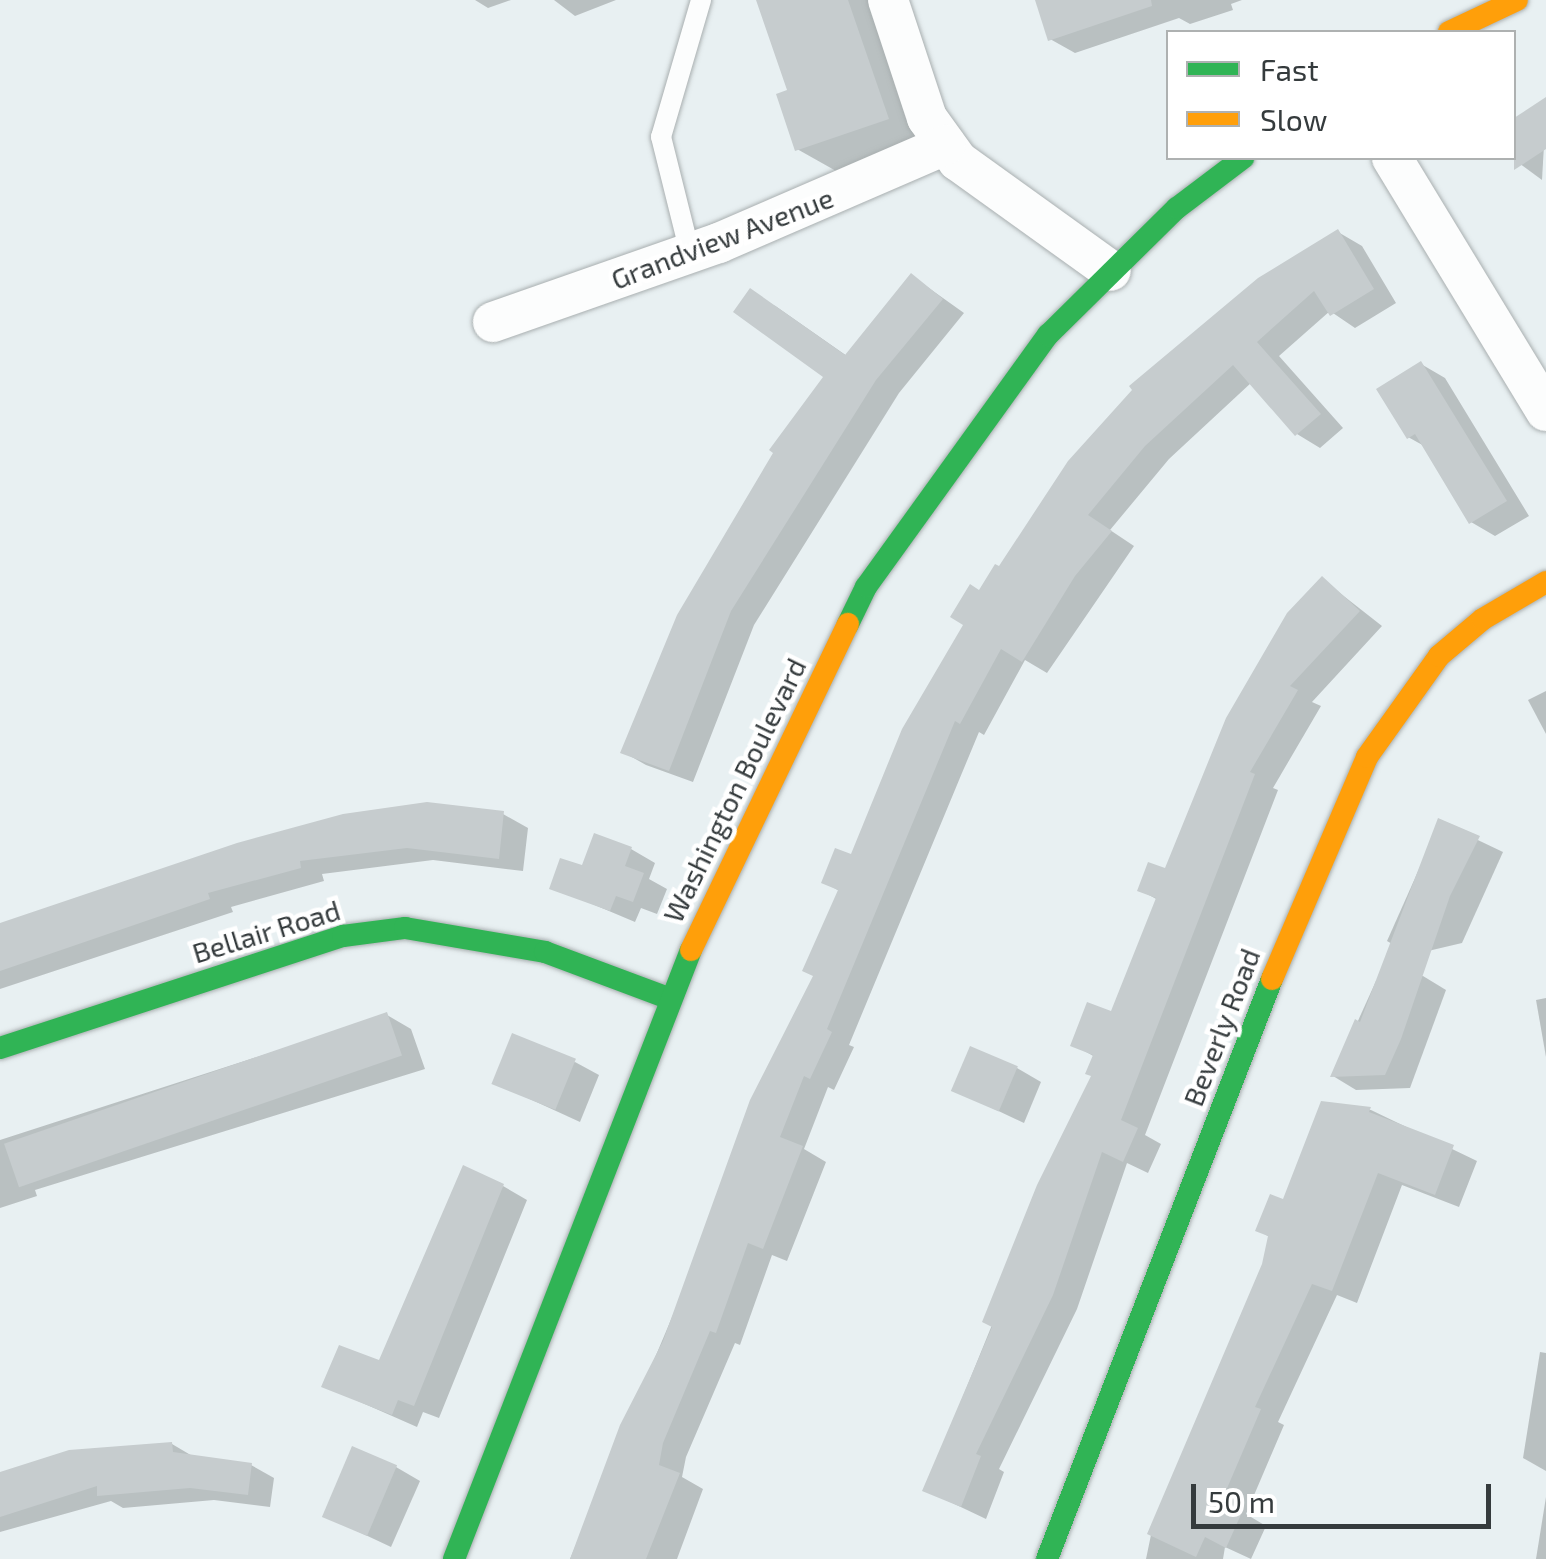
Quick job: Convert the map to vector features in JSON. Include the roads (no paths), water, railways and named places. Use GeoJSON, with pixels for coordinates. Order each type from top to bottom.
{"type":"FeatureCollection","features":[{"type":"Feature","properties":{"kind":"street"},"geometry":{"type":"LineString","coordinates":[[888,0],[927,118],[946,145],[994,193],[1111,271]]}},
{"type":"Feature","properties":{"kind":"street"},"geometry":{"type":"LineString","coordinates":[[1453,30],[1517,0]]}},
{"type":"Feature","properties":{"kind":"street","name":"Grandview Avenue"},"geometry":{"type":"LineString","coordinates":[[494,322],[690,253],[946,145]]}},
{"type":"Feature","properties":{"kind":"street","name":"Washington Boulevard"},"geometry":{"type":"LineString","coordinates":[[454,1559],[668,998],[866,586],[995,401],[1048,334],[1176,208],[1240,160]]}},
{"type":"Feature","properties":{"kind":"street"},"geometry":{"type":"LineString","coordinates":[[1393,160],[1546,412]]}},
{"type":"Feature","properties":{"kind":"street","name":"Beverly Road"},"geometry":{"type":"LineString","coordinates":[[1047,1559],[1305,896],[1368,757],[1439,656],[1484,618],[1546,582]]}},
{"type":"Feature","properties":{"kind":"street","name":"Bellair Road"},"geometry":{"type":"LineString","coordinates":[[0,1048],[343,936],[405,928],[545,952],[668,998]]}},
{"type":"Feature","properties":{"kind":"lane"},"geometry":{"type":"LineString","coordinates":[[690,253],[662,137],[701,0]]}}]}
